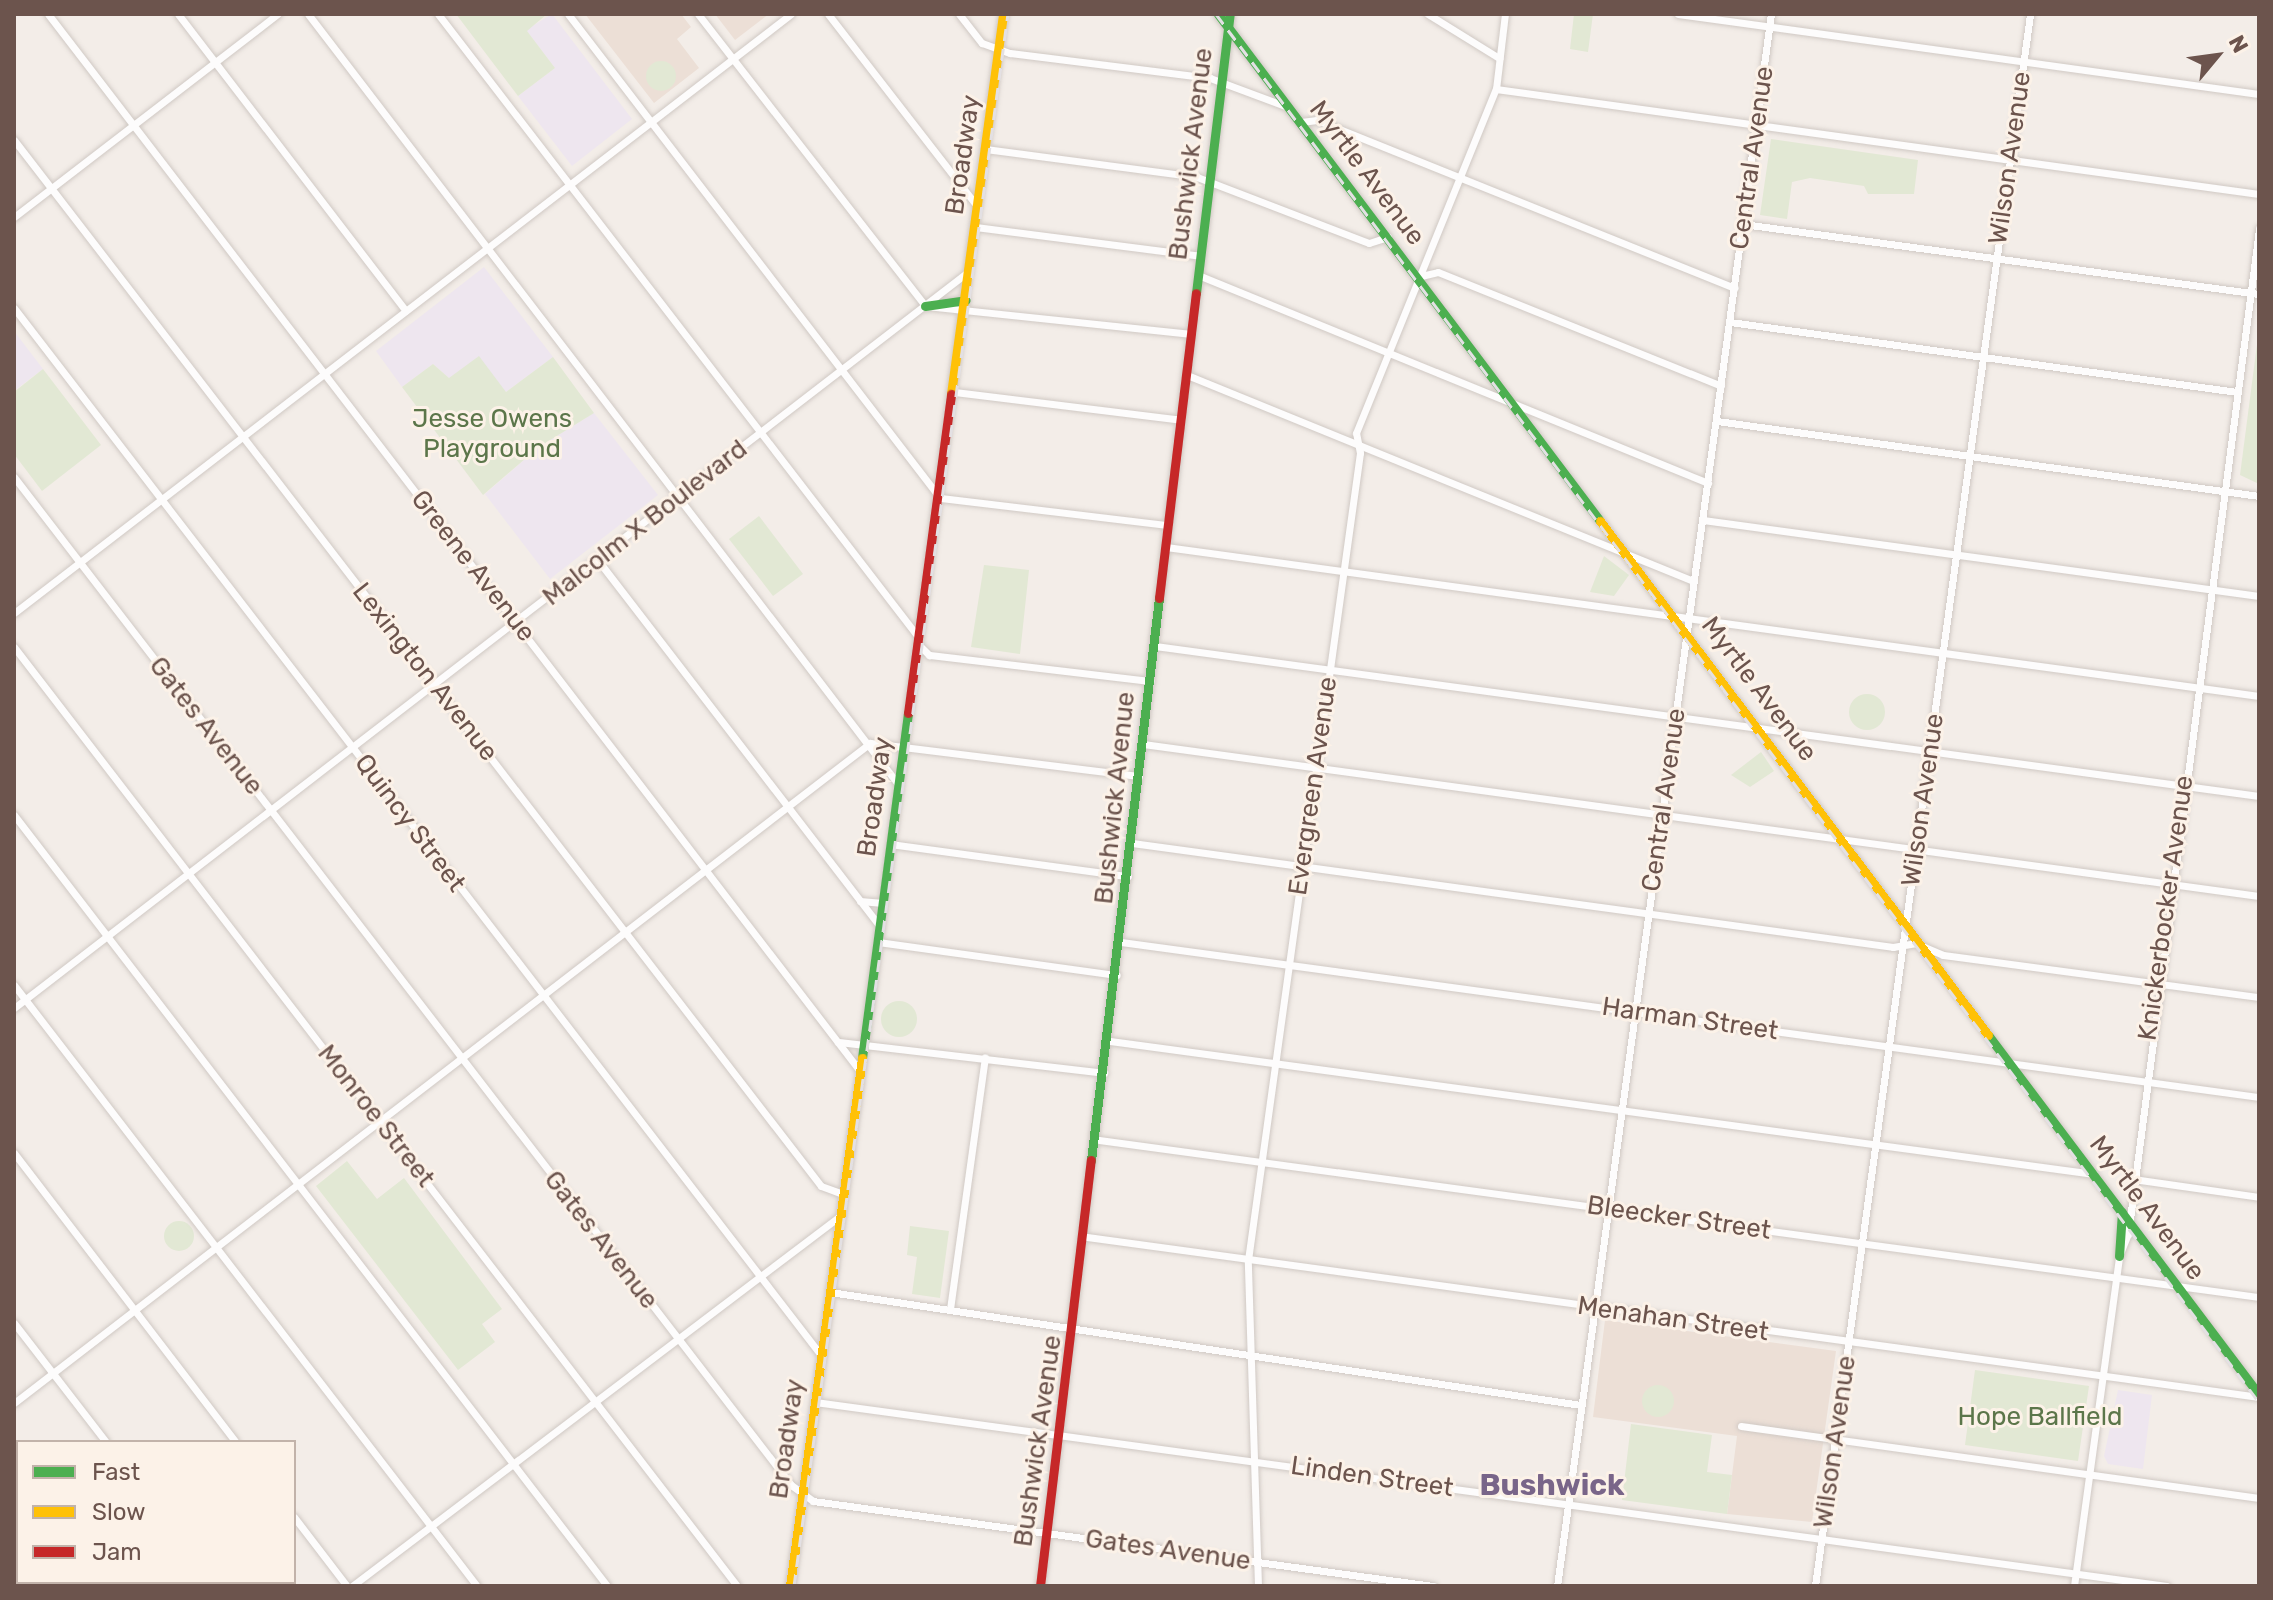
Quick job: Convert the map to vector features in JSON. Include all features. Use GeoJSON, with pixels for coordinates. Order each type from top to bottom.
{"type":"FeatureCollection","features":[{"type":"Feature","properties":{"kind":"main road","name":"Broadway"},"geometry":{"type":"LineString","coordinates":[[790,1586],[940,498],[1003,14]]}},
{"type":"Feature","properties":{"kind":"main road","name":"Myrtle Avenue"},"geometry":{"type":"LineString","coordinates":[[1218,14],[1689,632],[2259,1396]]}},
{"type":"Feature","properties":{"kind":"main road","name":"Bushwick Avenue"},"geometry":{"type":"LineString","coordinates":[[1040,1586],[1099,1140],[1168,525],[1230,14]]}},
{"type":"Feature","properties":{"kind":"main road"},"geometry":{"type":"LineString","coordinates":[[925,306],[965,305]]}},
{"type":"Feature","properties":{"kind":"main road"},"geometry":{"type":"LineString","coordinates":[[2119,1256],[2126,1216]]}},
{"type":"Feature","properties":{"kind":"street","name":"Greene Avenue"},"geometry":{"type":"LineString","coordinates":[[48,14],[860,1071]]}},
{"type":"Feature","properties":{"kind":"street"},"geometry":{"type":"LineString","coordinates":[[178,14],[406,311]]}},
{"type":"Feature","properties":{"kind":"street"},"geometry":{"type":"LineString","coordinates":[[14,217],[278,14]]}},
{"type":"Feature","properties":{"kind":"street"},"geometry":{"type":"LineString","coordinates":[[308,14],[870,743],[899,786]]}},
{"type":"Feature","properties":{"kind":"street"},"geometry":{"type":"LineString","coordinates":[[438,14],[929,655],[1150,681]]}},
{"type":"Feature","properties":{"kind":"street"},"geometry":{"type":"LineString","coordinates":[[568,14],[940,498],[1168,525]]}},
{"type":"Feature","properties":{"kind":"street"},"geometry":{"type":"LineString","coordinates":[[698,14],[925,306]]}},
{"type":"Feature","properties":{"kind":"street"},"geometry":{"type":"LineString","coordinates":[[14,613],[791,14]]}},
{"type":"Feature","properties":{"kind":"street"},"geometry":{"type":"LineString","coordinates":[[828,14],[978,207]]}},
{"type":"Feature","properties":{"kind":"street"},"geometry":{"type":"LineString","coordinates":[[959,14],[982,43],[999,49],[1221,82],[1290,108]]}},
{"type":"Feature","properties":{"kind":"street"},"geometry":{"type":"LineString","coordinates":[[1428,14],[1499,58]]}},
{"type":"Feature","properties":{"kind":"street","name":"Evergreen Avenue"},"geometry":{"type":"LineString","coordinates":[[1258,1586],[1248,1260],[1343,571],[1357,445],[1389,353],[1496,89],[1505,14]]}},
{"type":"Feature","properties":{"kind":"street"},"geometry":{"type":"LineString","coordinates":[[1678,14],[2259,94]]}},
{"type":"Feature","properties":{"kind":"street","name":"Central Avenue"},"geometry":{"type":"LineString","coordinates":[[1557,1586],[1771,14]]}},
{"type":"Feature","properties":{"kind":"street","name":"Wilson Avenue"},"geometry":{"type":"LineString","coordinates":[[1815,1586],[2030,14]]}},
{"type":"Feature","properties":{"kind":"street"},"geometry":{"type":"LineString","coordinates":[[1496,89],[2259,194]]}},
{"type":"Feature","properties":{"kind":"street"},"geometry":{"type":"LineString","coordinates":[[1301,122],[1317,120],[1734,288]]}},
{"type":"Feature","properties":{"kind":"street","name":"Lexington Avenue"},"geometry":{"type":"LineString","coordinates":[[14,140],[821,1186],[843,1194]]}},
{"type":"Feature","properties":{"kind":"street"},"geometry":{"type":"LineString","coordinates":[[985,149],[1209,180],[1369,243],[1388,237]]}},
{"type":"Feature","properties":{"kind":"street"},"geometry":{"type":"LineString","coordinates":[[1743,224],[2255,294]]}},
{"type":"Feature","properties":{"kind":"street"},"geometry":{"type":"LineString","coordinates":[[975,227],[1200,256]]}},
{"type":"Feature","properties":{"kind":"street","name":"Knickerbocker Avenue"},"geometry":{"type":"LineString","coordinates":[[2126,1216],[2237,392],[2255,294],[2259,229]]}},
{"type":"Feature","properties":{"kind":"street","name":"Malcolm X Boulevard"},"geometry":{"type":"LineString","coordinates":[[14,1008],[969,271]]}},
{"type":"Feature","properties":{"kind":"street"},"geometry":{"type":"LineString","coordinates":[[1420,277],[1438,272],[1721,386]]}},
{"type":"Feature","properties":{"kind":"street"},"geometry":{"type":"LineString","coordinates":[[1198,275],[1708,483]]}},
{"type":"Feature","properties":{"kind":"street"},"geometry":{"type":"LineString","coordinates":[[965,305],[1191,334]]}},
{"type":"Feature","properties":{"kind":"street","name":"Quincy Street"},"geometry":{"type":"LineString","coordinates":[[14,308],[821,1355]]}},
{"type":"Feature","properties":{"kind":"street"},"geometry":{"type":"LineString","coordinates":[[1730,322],[2237,392]]}},
{"type":"Feature","properties":{"kind":"street"},"geometry":{"type":"LineString","coordinates":[[1187,375],[1693,581]]}},
{"type":"Feature","properties":{"kind":"street"},"geometry":{"type":"LineString","coordinates":[[954,392],[1181,420]]}},
{"type":"Feature","properties":{"kind":"street"},"geometry":{"type":"LineString","coordinates":[[1717,421],[2259,496]]}},
{"type":"Feature","properties":{"kind":"street","name":"Gates Avenue"},"geometry":{"type":"LineString","coordinates":[[14,477],[675,1337],[802,1494],[813,1501],[1433,1586]]}},
{"type":"Feature","properties":{"kind":"street"},"geometry":{"type":"LineString","coordinates":[[1703,520],[2259,596]]}},
{"type":"Feature","properties":{"kind":"street"},"geometry":{"type":"LineString","coordinates":[[1166,547],[2259,696]]}},
{"type":"Feature","properties":{"kind":"street"},"geometry":{"type":"LineString","coordinates":[[597,559],[880,927]]}},
{"type":"Feature","properties":{"kind":"street"},"geometry":{"type":"LineString","coordinates":[[904,619],[922,615]]}},
{"type":"Feature","properties":{"kind":"street"},"geometry":{"type":"LineString","coordinates":[[1155,646],[2259,796]]}},
{"type":"Feature","properties":{"kind":"street","name":"Monroe Street"},"geometry":{"type":"LineString","coordinates":[[14,647],[737,1586]]}},
{"type":"Feature","properties":{"kind":"street"},"geometry":{"type":"LineString","coordinates":[[14,1403],[870,743],[905,744],[1139,776]]}},
{"type":"Feature","properties":{"kind":"street"},"geometry":{"type":"LineString","coordinates":[[1143,744],[2259,896]]}},
{"type":"Feature","properties":{"kind":"street"},"geometry":{"type":"LineString","coordinates":[[14,815],[607,1586]]}},
{"type":"Feature","properties":{"kind":"street"},"geometry":{"type":"LineString","coordinates":[[1132,843],[1649,913],[1903,943],[2259,997]]}},
{"type":"Feature","properties":{"kind":"street"},"geometry":{"type":"LineString","coordinates":[[890,844],[1128,876]]}},
{"type":"Feature","properties":{"kind":"street"},"geometry":{"type":"LineString","coordinates":[[860,901],[883,903]]}},
{"type":"Feature","properties":{"kind":"street"},"geometry":{"type":"LineString","coordinates":[[878,942],[1117,975]]}},
{"type":"Feature","properties":{"kind":"street","name":"Harman Street"},"geometry":{"type":"LineString","coordinates":[[1121,942],[2259,1097]]}},
{"type":"Feature","properties":{"kind":"street"},"geometry":{"type":"LineString","coordinates":[[14,985],[477,1586]]}},
{"type":"Feature","properties":{"kind":"street"},"geometry":{"type":"LineString","coordinates":[[1110,1041],[2094,1174]]}},
{"type":"Feature","properties":{"kind":"street"},"geometry":{"type":"LineString","coordinates":[[838,1042],[864,1042],[1106,1073]]}},
{"type":"Feature","properties":{"kind":"street"},"geometry":{"type":"LineString","coordinates":[[950,1309],[985,1057]]}},
{"type":"Feature","properties":{"kind":"street","name":"Bleecker Street"},"geometry":{"type":"LineString","coordinates":[[1099,1140],[2259,1297]]}},
{"type":"Feature","properties":{"kind":"street"},"geometry":{"type":"LineString","coordinates":[[14,1153],[234,1440]]}},
{"type":"Feature","properties":{"kind":"street"},"geometry":{"type":"LineString","coordinates":[[2133,1179],[2259,1197]]}},
{"type":"Feature","properties":{"kind":"street"},"geometry":{"type":"LineString","coordinates":[[296,1519],[350,1586],[758,1273],[840,1216]]}},
{"type":"Feature","properties":{"kind":"street","name":"Menahan Street"},"geometry":{"type":"LineString","coordinates":[[1087,1237],[1848,1343],[2259,1396]]}},
{"type":"Feature","properties":{"kind":"street"},"geometry":{"type":"LineString","coordinates":[[2074,1586],[2119,1256]]}},
{"type":"Feature","properties":{"kind":"street"},"geometry":{"type":"LineString","coordinates":[[830,1292],[1581,1405]]}},
{"type":"Feature","properties":{"kind":"street"},"geometry":{"type":"LineString","coordinates":[[14,1323],[104,1440]]}},
{"type":"Feature","properties":{"kind":"street"},"geometry":{"type":"LineString","coordinates":[[807,1337],[825,1326]]}},
{"type":"Feature","properties":{"kind":"street","name":"Linden Street"},"geometry":{"type":"LineString","coordinates":[[815,1402],[2167,1586]]}},
{"type":"Feature","properties":{"kind":"street"},"geometry":{"type":"LineString","coordinates":[[1741,1426],[2259,1498]]}},
{"type":"Feature","properties":{"kind":"shaded area"},"geometry":{"type":"Polygon","coordinates":[[[552,14],[632,119],[572,166],[518,96],[555,68],[526,30],[552,14]]]}},
{"type":"Feature","properties":{"kind":"shaded area"},"geometry":{"type":"Polygon","coordinates":[[[585,14],[681,14],[691,27],[677,39],[699,68],[654,103],[585,14]]]}},
{"type":"Feature","properties":{"kind":"shaded area"},"geometry":{"type":"Polygon","coordinates":[[[715,14],[769,14],[735,40],[715,14]]]}},
{"type":"Feature","properties":{"kind":"shaded area"},"geometry":{"type":"Polygon","coordinates":[[[484,267],[553,357],[506,392],[449,378],[433,364],[402,387],[376,351],[484,267]]]}},
{"type":"Feature","properties":{"kind":"shaded area"},"geometry":{"type":"Polygon","coordinates":[[[14,331],[43,369],[14,391],[14,331]]]}},
{"type":"Feature","properties":{"kind":"shaded area"},"geometry":{"type":"Polygon","coordinates":[[[594,413],[658,495],[550,579],[485,494],[539,447],[594,413]]]}},
{"type":"Feature","properties":{"kind":"shaded area"},"geometry":{"type":"Polygon","coordinates":[[[1605,1320],[1836,1351],[1812,1522],[1727,1514],[1737,1436],[1593,1417],[1605,1320]]]}},
{"type":"Feature","properties":{"kind":"shaded area"},"geometry":{"type":"Polygon","coordinates":[[[2118,1390],[2152,1395],[2143,1469],[2108,1464],[2104,1456],[2118,1390]]]}},
{"type":"Feature","properties":{"kind":"green space"},"geometry":{"type":"Polygon","coordinates":[[[456,14],[547,14],[527,31],[555,68],[518,96],[456,14]]]}},
{"type":"Feature","properties":{"kind":"green space"},"geometry":{"type":"Polygon","coordinates":[[[1574,14],[1593,14],[1588,52],[1570,49],[1574,14]]]}},
{"type":"Feature","properties":{"kind":"green space"},"geometry":{"type":"Polygon","coordinates":[[[661,61],[671,66],[676,76],[671,86],[661,91],[651,86],[646,76],[651,66],[661,61]]]}},
{"type":"Feature","properties":{"kind":"green space"},"geometry":{"type":"Polygon","coordinates":[[[1771,139],[1918,160],[1914,194],[1868,194],[1864,186],[1810,178],[1792,182],[1787,219],[1760,215],[1771,139]]]}},
{"type":"Feature","properties":{"kind":"green space"},"geometry":{"type":"Polygon","coordinates":[[[2259,329],[2259,484],[2240,475],[2259,329]]]}},
{"type":"Feature","properties":{"kind":"green space","name":"Jesse Owens Playground"},"geometry":{"type":"Polygon","coordinates":[[[479,356],[506,392],[553,357],[594,413],[539,447],[483,495],[402,387],[433,364],[449,378],[479,356]]]}},
{"type":"Feature","properties":{"kind":"green space"},"geometry":{"type":"Polygon","coordinates":[[[43,369],[101,445],[42,491],[14,454],[14,392],[43,369]]]}},
{"type":"Feature","properties":{"kind":"green space"},"geometry":{"type":"Polygon","coordinates":[[[759,516],[803,574],[773,596],[729,539],[759,516]]]}},
{"type":"Feature","properties":{"kind":"green space"},"geometry":{"type":"Polygon","coordinates":[[[1604,556],[1629,575],[1614,596],[1590,592],[1604,556]]]}},
{"type":"Feature","properties":{"kind":"green space"},"geometry":{"type":"Polygon","coordinates":[[[984,565],[1029,570],[1020,654],[971,647],[984,565]]]}},
{"type":"Feature","properties":{"kind":"green space"},"geometry":{"type":"Polygon","coordinates":[[[1867,694],[1880,699],[1885,712],[1880,725],[1867,730],[1854,725],[1849,712],[1854,699],[1867,694]]]}},
{"type":"Feature","properties":{"kind":"green space"},"geometry":{"type":"Polygon","coordinates":[[[1761,752],[1774,771],[1750,787],[1731,775],[1761,752]]]}},
{"type":"Feature","properties":{"kind":"green space"},"geometry":{"type":"Polygon","coordinates":[[[899,1001],[912,1006],[917,1019],[912,1032],[899,1037],[886,1032],[881,1019],[886,1006],[899,1001]]]}},
{"type":"Feature","properties":{"kind":"green space"},"geometry":{"type":"Polygon","coordinates":[[[347,1161],[377,1199],[404,1178],[502,1309],[482,1324],[495,1342],[458,1370],[316,1186],[347,1161]]]}},
{"type":"Feature","properties":{"kind":"green space"},"geometry":{"type":"Polygon","coordinates":[[[179,1221],[190,1225],[194,1236],[190,1247],[179,1251],[168,1247],[164,1236],[168,1225],[179,1221]]]}},
{"type":"Feature","properties":{"kind":"green space"},"geometry":{"type":"Polygon","coordinates":[[[910,1226],[949,1231],[940,1298],[912,1294],[917,1257],[907,1255],[910,1226]]]}},
{"type":"Feature","properties":{"kind":"green space","name":"Hope Ballfield"},"geometry":{"type":"Polygon","coordinates":[[[1975,1370],[2089,1386],[2078,1461],[1965,1445],[1975,1370]]]}},
{"type":"Feature","properties":{"kind":"green space"},"geometry":{"type":"Polygon","coordinates":[[[1658,1385],[1669,1390],[1674,1401],[1669,1412],[1658,1417],[1647,1412],[1642,1401],[1647,1390],[1658,1385]]]}},
{"type":"Feature","properties":{"kind":"green space"},"geometry":{"type":"Polygon","coordinates":[[[1631,1424],[1712,1435],[1707,1472],[1732,1475],[1727,1514],[1622,1500],[1631,1424]]]}},
{"type":"Feature","properties":{"kind":"railway"},"geometry":{"type":"LineString","coordinates":[[794,1586],[1008,14]]}},
{"type":"Feature","properties":{"kind":"railway"},"geometry":{"type":"LineString","coordinates":[[1216,14],[2259,1402]]}},
{"type":"Feature","properties":{"kind":"traffic: fast"},"geometry":{"type":"LineString","coordinates":[[1218,14],[1600,521]]}},
{"type":"Feature","properties":{"kind":"traffic: fast"},"geometry":{"type":"LineString","coordinates":[[1196,293],[1230,14]]}},
{"type":"Feature","properties":{"kind":"traffic: fast"},"geometry":{"type":"LineString","coordinates":[[925,306],[966,300]]}},
{"type":"Feature","properties":{"kind":"traffic: fast"},"geometry":{"type":"LineString","coordinates":[[1091,1160],[1159,598]]}},
{"type":"Feature","properties":{"kind":"traffic: fast"},"geometry":{"type":"LineString","coordinates":[[862,1058],[908,713]]}},
{"type":"Feature","properties":{"kind":"traffic: fast"},"geometry":{"type":"LineString","coordinates":[[1988,1035],[2259,1395]]}},
{"type":"Feature","properties":{"kind":"traffic: fast"},"geometry":{"type":"LineString","coordinates":[[2119,1256],[2122,1212]]}},
{"type":"Feature","properties":{"kind":"traffic: slow"},"geometry":{"type":"LineString","coordinates":[[951,394],[1003,14]]}},
{"type":"Feature","properties":{"kind":"traffic: slow"},"geometry":{"type":"LineString","coordinates":[[1600,521],[1988,1035]]}},
{"type":"Feature","properties":{"kind":"traffic: slow"},"geometry":{"type":"LineString","coordinates":[[790,1586],[862,1058]]}},
{"type":"Feature","properties":{"kind":"traffic: jam"},"geometry":{"type":"LineString","coordinates":[[1159,598],[1196,293]]}},
{"type":"Feature","properties":{"kind":"traffic: jam"},"geometry":{"type":"LineString","coordinates":[[908,713],[951,394]]}},
{"type":"Feature","properties":{"kind":"traffic: jam"},"geometry":{"type":"LineString","coordinates":[[1040,1586],[1091,1160]]}},
{"type":"Feature","properties":{"kind":"district","name":"Bushwick"},"geometry":{"type":"Point","coordinates":[1552,1485]}}]}
